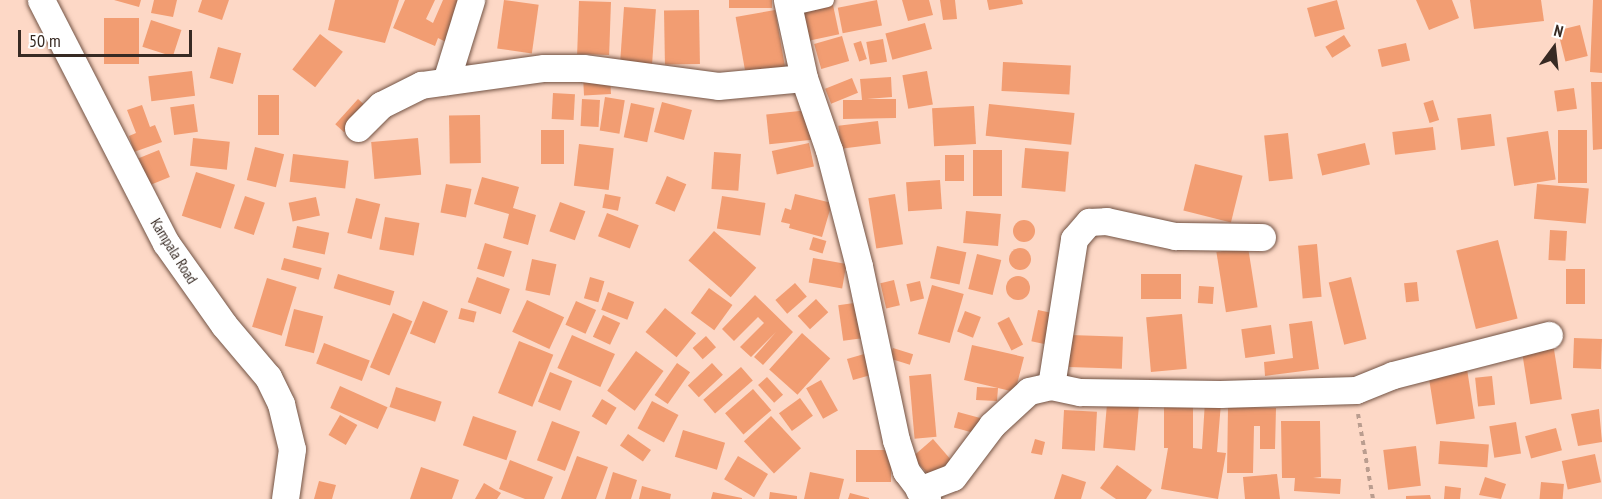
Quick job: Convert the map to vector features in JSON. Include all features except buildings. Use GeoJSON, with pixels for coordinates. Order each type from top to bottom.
{"type":"FeatureCollection","features":[{"type":"Feature","properties":{"kind":"street"},"geometry":{"type":"LineString","coordinates":[[446,81],[471,0]]}},
{"type":"Feature","properties":{"kind":"street"},"geometry":{"type":"LineString","coordinates":[[788,4],[804,78],[829,150],[860,266],[896,440],[906,471],[923,494],[953,477],[1014,401],[1029,391],[1051,386],[1080,392],[1220,394],[1356,390],[1392,375],[1549,335]]}},
{"type":"Feature","properties":{"kind":"street","name":"Kampala Road"},"geometry":{"type":"LineString","coordinates":[[53,7],[166,243],[224,325],[268,376],[281,404],[292,449],[285,499]]}},
{"type":"Feature","properties":{"kind":"street"},"geometry":{"type":"LineString","coordinates":[[358,128],[381,105],[402,93],[446,81],[544,68],[583,68],[718,86],[804,78]]}},
{"type":"Feature","properties":{"kind":"street"},"geometry":{"type":"LineString","coordinates":[[1051,386],[1074,239],[1089,222],[1106,221],[1175,236],[1262,237]]}},
{"type":"Feature","properties":{"kind":"lane"},"geometry":{"type":"LineString","coordinates":[[788,4],[827,0]]}},
{"type":"Feature","properties":{"kind":"path"},"geometry":{"type":"LineString","coordinates":[[1356,390],[1373,499]]}}]}
